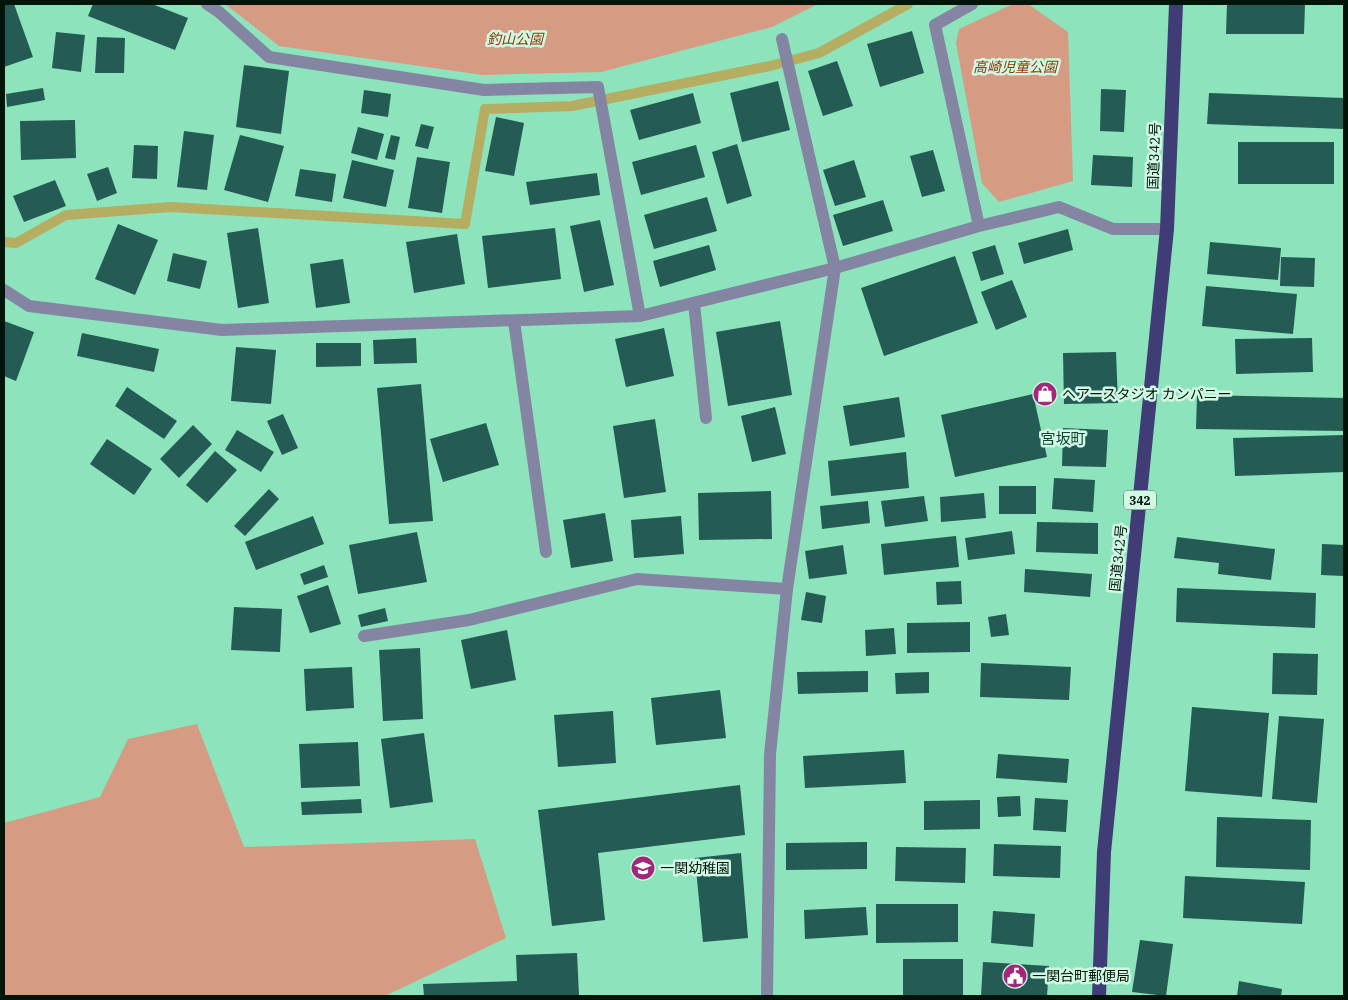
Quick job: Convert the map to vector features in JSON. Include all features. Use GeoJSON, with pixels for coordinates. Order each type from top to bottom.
{"type":"FeatureCollection","features":[{"type":"Feature","properties":{"kind":"highway","name":"国道342号"},"geometry":{"type":"LineString","coordinates":[[1099,996],[1104,852],[1167,229],[1176,4]]}},
{"type":"Feature","properties":{"kind":"street"},"geometry":{"type":"LineString","coordinates":[[207,4],[219,12],[269,57],[484,90],[598,87],[640,316]]}},
{"type":"Feature","properties":{"kind":"street"},"geometry":{"type":"LineString","coordinates":[[972,4],[935,25],[979,226]]}},
{"type":"Feature","properties":{"kind":"street"},"geometry":{"type":"LineString","coordinates":[[767,996],[770,754],[786,589],[835,268],[782,39]]}},
{"type":"Feature","properties":{"kind":"street"},"geometry":{"type":"LineString","coordinates":[[4,290],[29,306],[222,330],[640,316],[835,268],[979,226],[1059,207],[1113,229],[1167,229]]}},
{"type":"Feature","properties":{"kind":"street"},"geometry":{"type":"LineString","coordinates":[[694,303],[706,418]]}},
{"type":"Feature","properties":{"kind":"street"},"geometry":{"type":"LineString","coordinates":[[514,321],[546,552]]}},
{"type":"Feature","properties":{"kind":"street"},"geometry":{"type":"LineString","coordinates":[[364,636],[470,620],[637,579],[786,589]]}},
{"type":"Feature","properties":{"kind":"green space","name":"釣山公園"},"geometry":{"type":"Polygon","coordinates":[[[225,4],[818,4],[772,27],[601,72],[483,75],[279,46],[225,4]]]}},
{"type":"Feature","properties":{"kind":"green space","name":"高崎児童公園"},"geometry":{"type":"Polygon","coordinates":[[[1013,4],[1028,4],[1068,32],[1073,181],[999,202],[982,183],[956,43],[959,29],[1013,4]]]}},
{"type":"Feature","properties":{"kind":"green space"},"geometry":{"type":"Polygon","coordinates":[[[197,724],[244,847],[475,839],[506,938],[385,996],[4,996],[4,823],[100,797],[128,739],[197,724]]]}},
{"type":"Feature","properties":{"kind":"building"},"geometry":{"type":"Polygon","coordinates":[[[4,4],[14,4],[33,57],[4,67],[4,4]]]}},
{"type":"Feature","properties":{"kind":"building"},"geometry":{"type":"Polygon","coordinates":[[[93,4],[152,4],[188,18],[175,50],[88,16],[93,4]]]}},
{"type":"Feature","properties":{"kind":"building"},"geometry":{"type":"Polygon","coordinates":[[[1227,4],[1305,4],[1304,34],[1226,34],[1227,4]]]}},
{"type":"Feature","properties":{"kind":"building"},"geometry":{"type":"Polygon","coordinates":[[[912,31],[924,73],[880,87],[867,44],[912,31]]]}},
{"type":"Feature","properties":{"kind":"building"},"geometry":{"type":"Polygon","coordinates":[[[56,32],[85,35],[81,72],[52,68],[56,32]]]}},
{"type":"Feature","properties":{"kind":"building"},"geometry":{"type":"Polygon","coordinates":[[[97,37],[125,38],[124,73],[95,73],[97,37]]]}},
{"type":"Feature","properties":{"kind":"building"},"geometry":{"type":"Polygon","coordinates":[[[837,61],[853,106],[823,116],[808,71],[837,61]]]}},
{"type":"Feature","properties":{"kind":"building"},"geometry":{"type":"Polygon","coordinates":[[[244,65],[289,71],[281,134],[236,127],[244,65]]]}},
{"type":"Feature","properties":{"kind":"building"},"geometry":{"type":"Polygon","coordinates":[[[778,81],[790,130],[742,142],[730,93],[778,81]]]}},
{"type":"Feature","properties":{"kind":"building"},"geometry":{"type":"Polygon","coordinates":[[[43,88],[45,100],[7,107],[6,94],[43,88]]]}},
{"type":"Feature","properties":{"kind":"building"},"geometry":{"type":"Polygon","coordinates":[[[1101,89],[1126,90],[1124,132],[1100,131],[1101,89]]]}},
{"type":"Feature","properties":{"kind":"building"},"geometry":{"type":"Polygon","coordinates":[[[364,90],[391,94],[388,117],[361,113],[364,90]]]}},
{"type":"Feature","properties":{"kind":"building"},"geometry":{"type":"Polygon","coordinates":[[[693,93],[701,123],[639,140],[630,110],[693,93]]]}},
{"type":"Feature","properties":{"kind":"building"},"geometry":{"type":"Polygon","coordinates":[[[1209,93],[1344,98],[1343,129],[1207,124],[1209,93]]]}},
{"type":"Feature","properties":{"kind":"building"},"geometry":{"type":"Polygon","coordinates":[[[496,117],[524,123],[514,176],[485,171],[496,117]]]}},
{"type":"Feature","properties":{"kind":"building"},"geometry":{"type":"Polygon","coordinates":[[[75,120],[76,158],[21,160],[20,121],[75,120]]]}},
{"type":"Feature","properties":{"kind":"building"},"geometry":{"type":"Polygon","coordinates":[[[421,124],[434,127],[428,149],[415,146],[421,124]]]}},
{"type":"Feature","properties":{"kind":"building"},"geometry":{"type":"Polygon","coordinates":[[[358,127],[384,134],[377,160],[351,153],[358,127]]]}},
{"type":"Feature","properties":{"kind":"building"},"geometry":{"type":"Polygon","coordinates":[[[184,131],[214,135],[207,190],[177,187],[184,131]]]}},
{"type":"Feature","properties":{"kind":"building"},"geometry":{"type":"Polygon","coordinates":[[[240,135],[284,146],[268,202],[224,190],[240,135]]]}},
{"type":"Feature","properties":{"kind":"building"},"geometry":{"type":"Polygon","coordinates":[[[391,135],[400,137],[395,160],[385,158],[391,135]]]}},
{"type":"Feature","properties":{"kind":"building"},"geometry":{"type":"Polygon","coordinates":[[[1238,142],[1334,142],[1334,184],[1238,184],[1238,142]]]}},
{"type":"Feature","properties":{"kind":"building"},"geometry":{"type":"Polygon","coordinates":[[[737,144],[752,196],[727,204],[712,152],[737,144]]]}},
{"type":"Feature","properties":{"kind":"building"},"geometry":{"type":"Polygon","coordinates":[[[134,145],[158,146],[157,179],[132,178],[134,145]]]}},
{"type":"Feature","properties":{"kind":"building"},"geometry":{"type":"Polygon","coordinates":[[[696,145],[705,177],[641,195],[632,162],[696,145]]]}},
{"type":"Feature","properties":{"kind":"building"},"geometry":{"type":"Polygon","coordinates":[[[933,150],[945,191],[922,197],[910,156],[933,150]]]}},
{"type":"Feature","properties":{"kind":"building"},"geometry":{"type":"Polygon","coordinates":[[[1093,155],[1133,157],[1132,187],[1091,185],[1093,155]]]}},
{"type":"Feature","properties":{"kind":"building"},"geometry":{"type":"Polygon","coordinates":[[[417,157],[450,162],[442,213],[408,208],[417,157]]]}},
{"type":"Feature","properties":{"kind":"building"},"geometry":{"type":"Polygon","coordinates":[[[352,160],[394,170],[386,207],[343,198],[352,160]]]}},
{"type":"Feature","properties":{"kind":"building"},"geometry":{"type":"Polygon","coordinates":[[[854,160],[866,197],[835,206],[823,170],[854,160]]]}},
{"type":"Feature","properties":{"kind":"building"},"geometry":{"type":"Polygon","coordinates":[[[108,167],[117,193],[97,201],[87,174],[108,167]]]}},
{"type":"Feature","properties":{"kind":"building"},"geometry":{"type":"Polygon","coordinates":[[[300,169],[336,174],[332,202],[295,196],[300,169]]]}},
{"type":"Feature","properties":{"kind":"building"},"geometry":{"type":"Polygon","coordinates":[[[597,173],[600,195],[530,205],[526,182],[597,173]]]}},
{"type":"Feature","properties":{"kind":"building"},"geometry":{"type":"Polygon","coordinates":[[[55,180],[66,206],[24,222],[13,196],[55,180]]]}},
{"type":"Feature","properties":{"kind":"building"},"geometry":{"type":"Polygon","coordinates":[[[707,197],[717,231],[654,249],[644,215],[707,197]]]}},
{"type":"Feature","properties":{"kind":"building"},"geometry":{"type":"Polygon","coordinates":[[[883,200],[893,231],[843,246],[833,215],[883,200]]]}},
{"type":"Feature","properties":{"kind":"building"},"geometry":{"type":"Polygon","coordinates":[[[600,220],[614,285],[584,292],[570,226],[600,220]]]}},
{"type":"Feature","properties":{"kind":"building"},"geometry":{"type":"Polygon","coordinates":[[[118,224],[158,240],[135,295],[95,279],[118,224]]]}},
{"type":"Feature","properties":{"kind":"building"},"geometry":{"type":"Polygon","coordinates":[[[258,228],[269,303],[238,308],[227,233],[258,228]]]}},
{"type":"Feature","properties":{"kind":"building"},"geometry":{"type":"Polygon","coordinates":[[[555,228],[561,279],[488,288],[482,236],[555,228]]]}},
{"type":"Feature","properties":{"kind":"building"},"geometry":{"type":"Polygon","coordinates":[[[1068,229],[1073,250],[1024,264],[1018,243],[1068,229]]]}},
{"type":"Feature","properties":{"kind":"building"},"geometry":{"type":"Polygon","coordinates":[[[457,234],[465,284],[414,293],[406,242],[457,234]]]}},
{"type":"Feature","properties":{"kind":"building"},"geometry":{"type":"Polygon","coordinates":[[[1210,242],[1281,248],[1278,280],[1207,274],[1210,242]]]}},
{"type":"Feature","properties":{"kind":"building"},"geometry":{"type":"Polygon","coordinates":[[[709,245],[716,270],[660,287],[653,261],[709,245]]]}},
{"type":"Feature","properties":{"kind":"building"},"geometry":{"type":"Polygon","coordinates":[[[995,245],[1004,274],[981,281],[972,252],[995,245]]]}},
{"type":"Feature","properties":{"kind":"building"},"geometry":{"type":"Polygon","coordinates":[[[173,253],[207,261],[200,289],[167,281],[173,253]]]}},
{"type":"Feature","properties":{"kind":"building"},"geometry":{"type":"Polygon","coordinates":[[[955,256],[978,323],[884,356],[861,288],[955,256]]]}},
{"type":"Feature","properties":{"kind":"building"},"geometry":{"type":"Polygon","coordinates":[[[1281,257],[1315,258],[1314,287],[1280,286],[1281,257]]]}},
{"type":"Feature","properties":{"kind":"building"},"geometry":{"type":"Polygon","coordinates":[[[343,259],[350,303],[316,308],[310,264],[343,259]]]}},
{"type":"Feature","properties":{"kind":"building"},"geometry":{"type":"Polygon","coordinates":[[[1012,280],[1027,317],[996,330],[981,292],[1012,280]]]}},
{"type":"Feature","properties":{"kind":"building"},"geometry":{"type":"Polygon","coordinates":[[[1206,286],[1297,294],[1293,334],[1202,326],[1206,286]]]}},
{"type":"Feature","properties":{"kind":"building"},"geometry":{"type":"Polygon","coordinates":[[[4,321],[34,332],[16,381],[4,376],[4,321]]]}},
{"type":"Feature","properties":{"kind":"building"},"geometry":{"type":"Polygon","coordinates":[[[780,321],[792,395],[728,406],[716,332],[780,321]]]}},
{"type":"Feature","properties":{"kind":"building"},"geometry":{"type":"Polygon","coordinates":[[[664,328],[674,376],[626,387],[615,339],[664,328]]]}},
{"type":"Feature","properties":{"kind":"building"},"geometry":{"type":"Polygon","coordinates":[[[82,333],[159,349],[154,372],[77,356],[82,333]]]}},
{"type":"Feature","properties":{"kind":"building"},"geometry":{"type":"Polygon","coordinates":[[[416,338],[417,363],[374,364],[373,340],[416,338]]]}},
{"type":"Feature","properties":{"kind":"building"},"geometry":{"type":"Polygon","coordinates":[[[1312,338],[1313,372],[1236,374],[1235,339],[1312,338]]]}},
{"type":"Feature","properties":{"kind":"building"},"geometry":{"type":"Polygon","coordinates":[[[316,343],[361,343],[361,366],[316,367],[316,343]]]}},
{"type":"Feature","properties":{"kind":"building"},"geometry":{"type":"Polygon","coordinates":[[[236,347],[276,350],[271,404],[231,401],[236,347]]]}},
{"type":"Feature","properties":{"kind":"building"},"geometry":{"type":"Polygon","coordinates":[[[1116,352],[1118,403],[1064,404],[1063,353],[1116,352]]]}},
{"type":"Feature","properties":{"kind":"building"},"geometry":{"type":"Polygon","coordinates":[[[421,384],[433,521],[389,524],[377,388],[421,384]]]}},
{"type":"Feature","properties":{"kind":"building"},"geometry":{"type":"Polygon","coordinates":[[[127,387],[177,421],[164,439],[115,406],[127,387]]]}},
{"type":"Feature","properties":{"kind":"building"},"geometry":{"type":"Polygon","coordinates":[[[1033,394],[1047,457],[955,477],[941,415],[1033,394]]]}},
{"type":"Feature","properties":{"kind":"building"},"geometry":{"type":"Polygon","coordinates":[[[1197,395],[1344,398],[1344,431],[1196,429],[1197,395]]]}},
{"type":"Feature","properties":{"kind":"building"},"geometry":{"type":"Polygon","coordinates":[[[899,397],[905,437],[850,446],[843,406],[899,397]]]}},
{"type":"Feature","properties":{"kind":"building"},"geometry":{"type":"Polygon","coordinates":[[[775,407],[786,454],[752,462],[741,416],[775,407]]]}},
{"type":"Feature","properties":{"kind":"building"},"geometry":{"type":"Polygon","coordinates":[[[283,414],[298,448],[282,455],[267,421],[283,414]]]}},
{"type":"Feature","properties":{"kind":"building"},"geometry":{"type":"Polygon","coordinates":[[[655,419],[666,492],[624,498],[613,426],[655,419]]]}},
{"type":"Feature","properties":{"kind":"building"},"geometry":{"type":"Polygon","coordinates":[[[486,423],[499,465],[443,482],[430,439],[486,423]]]}},
{"type":"Feature","properties":{"kind":"building"},"geometry":{"type":"Polygon","coordinates":[[[193,425],[212,444],[179,478],[160,459],[193,425]]]}},
{"type":"Feature","properties":{"kind":"building"},"geometry":{"type":"Polygon","coordinates":[[[1063,428],[1108,430],[1106,467],[1062,466],[1063,428]]]}},
{"type":"Feature","properties":{"kind":"building"},"geometry":{"type":"Polygon","coordinates":[[[237,430],[274,452],[261,472],[225,450],[237,430]]]}},
{"type":"Feature","properties":{"kind":"building"},"geometry":{"type":"Polygon","coordinates":[[[1344,435],[1344,472],[1235,476],[1233,438],[1344,435]]]}},
{"type":"Feature","properties":{"kind":"building"},"geometry":{"type":"Polygon","coordinates":[[[107,439],[152,469],[134,495],[90,464],[107,439]]]}},
{"type":"Feature","properties":{"kind":"building"},"geometry":{"type":"Polygon","coordinates":[[[215,451],[237,470],[207,503],[186,485],[215,451]]]}},
{"type":"Feature","properties":{"kind":"building"},"geometry":{"type":"Polygon","coordinates":[[[906,452],[909,488],[831,496],[828,461],[906,452]]]}},
{"type":"Feature","properties":{"kind":"building"},"geometry":{"type":"Polygon","coordinates":[[[1054,478],[1095,480],[1093,512],[1052,509],[1054,478]]]}},
{"type":"Feature","properties":{"kind":"building"},"geometry":{"type":"Polygon","coordinates":[[[999,486],[1036,486],[1036,514],[999,514],[999,486]]]}},
{"type":"Feature","properties":{"kind":"building"},"geometry":{"type":"Polygon","coordinates":[[[269,489],[279,499],[245,536],[234,526],[269,489]]]}},
{"type":"Feature","properties":{"kind":"building"},"geometry":{"type":"Polygon","coordinates":[[[771,491],[772,539],[699,540],[698,493],[771,491]]]}},
{"type":"Feature","properties":{"kind":"building"},"geometry":{"type":"Polygon","coordinates":[[[984,493],[986,518],[941,522],[940,497],[984,493]]]}},
{"type":"Feature","properties":{"kind":"building"},"geometry":{"type":"Polygon","coordinates":[[[924,496],[928,521],[885,527],[881,501],[924,496]]]}},
{"type":"Feature","properties":{"kind":"building"},"geometry":{"type":"Polygon","coordinates":[[[868,501],[870,523],[822,529],[820,506],[868,501]]]}},
{"type":"Feature","properties":{"kind":"building"},"geometry":{"type":"Polygon","coordinates":[[[605,513],[613,561],[571,568],[563,520],[605,513]]]}},
{"type":"Feature","properties":{"kind":"building"},"geometry":{"type":"Polygon","coordinates":[[[313,516],[324,544],[256,570],[245,542],[313,516]]]}},
{"type":"Feature","properties":{"kind":"building"},"geometry":{"type":"Polygon","coordinates":[[[681,516],[684,554],[634,558],[631,520],[681,516]]]}},
{"type":"Feature","properties":{"kind":"building"},"geometry":{"type":"Polygon","coordinates":[[[1037,522],[1098,523],[1098,554],[1036,552],[1037,522]]]}},
{"type":"Feature","properties":{"kind":"building"},"geometry":{"type":"Polygon","coordinates":[[[1012,531],[1015,554],[968,560],[965,538],[1012,531]]]}},
{"type":"Feature","properties":{"kind":"building"},"geometry":{"type":"Polygon","coordinates":[[[417,532],[427,582],[358,594],[349,545],[417,532]]]}},
{"type":"Feature","properties":{"kind":"building"},"geometry":{"type":"Polygon","coordinates":[[[956,536],[959,567],[884,575],[881,544],[956,536]]]}},
{"type":"Feature","properties":{"kind":"building"},"geometry":{"type":"Polygon","coordinates":[[[1177,537],[1275,549],[1271,580],[1218,574],[1219,563],[1174,558],[1177,537]]]}},
{"type":"Feature","properties":{"kind":"building"},"geometry":{"type":"Polygon","coordinates":[[[1322,544],[1344,545],[1344,576],[1321,575],[1322,544]]]}},
{"type":"Feature","properties":{"kind":"building"},"geometry":{"type":"Polygon","coordinates":[[[843,545],[847,574],[809,579],[805,551],[843,545]]]}},
{"type":"Feature","properties":{"kind":"building"},"geometry":{"type":"Polygon","coordinates":[[[324,565],[328,577],[304,585],[300,574],[324,565]]]}},
{"type":"Feature","properties":{"kind":"building"},"geometry":{"type":"Polygon","coordinates":[[[1025,569],[1092,574],[1090,597],[1024,592],[1025,569]]]}},
{"type":"Feature","properties":{"kind":"building"},"geometry":{"type":"Polygon","coordinates":[[[961,581],[962,604],[937,605],[936,582],[961,581]]]}},
{"type":"Feature","properties":{"kind":"building"},"geometry":{"type":"Polygon","coordinates":[[[328,585],[341,624],[310,633],[297,596],[328,585]]]}},
{"type":"Feature","properties":{"kind":"building"},"geometry":{"type":"Polygon","coordinates":[[[1177,588],[1316,593],[1315,628],[1176,622],[1177,588]]]}},
{"type":"Feature","properties":{"kind":"building"},"geometry":{"type":"Polygon","coordinates":[[[806,592],[826,596],[822,623],[801,620],[806,592]]]}},
{"type":"Feature","properties":{"kind":"building"},"geometry":{"type":"Polygon","coordinates":[[[234,607],[282,609],[280,652],[231,650],[234,607]]]}},
{"type":"Feature","properties":{"kind":"building"},"geometry":{"type":"Polygon","coordinates":[[[385,608],[388,621],[361,627],[358,615],[385,608]]]}},
{"type":"Feature","properties":{"kind":"building"},"geometry":{"type":"Polygon","coordinates":[[[1006,614],[1009,635],[991,637],[988,617],[1006,614]]]}},
{"type":"Feature","properties":{"kind":"building"},"geometry":{"type":"Polygon","coordinates":[[[970,622],[970,652],[907,653],[907,623],[970,622]]]}},
{"type":"Feature","properties":{"kind":"building"},"geometry":{"type":"Polygon","coordinates":[[[894,628],[896,654],[866,656],[865,630],[894,628]]]}},
{"type":"Feature","properties":{"kind":"building"},"geometry":{"type":"Polygon","coordinates":[[[507,630],[516,680],[471,689],[461,640],[507,630]]]}},
{"type":"Feature","properties":{"kind":"building"},"geometry":{"type":"Polygon","coordinates":[[[420,648],[423,719],[383,721],[379,650],[420,648]]]}},
{"type":"Feature","properties":{"kind":"building"},"geometry":{"type":"Polygon","coordinates":[[[1273,653],[1318,654],[1317,695],[1272,694],[1273,653]]]}},
{"type":"Feature","properties":{"kind":"building"},"geometry":{"type":"Polygon","coordinates":[[[981,663],[1071,667],[1069,700],[980,697],[981,663]]]}},
{"type":"Feature","properties":{"kind":"building"},"geometry":{"type":"Polygon","coordinates":[[[352,667],[354,708],[306,711],[304,669],[352,667]]]}},
{"type":"Feature","properties":{"kind":"building"},"geometry":{"type":"Polygon","coordinates":[[[868,671],[868,692],[798,694],[797,672],[868,671]]]}},
{"type":"Feature","properties":{"kind":"building"},"geometry":{"type":"Polygon","coordinates":[[[929,672],[929,693],[896,694],[895,673],[929,672]]]}},
{"type":"Feature","properties":{"kind":"building"},"geometry":{"type":"Polygon","coordinates":[[[720,690],[726,738],[656,745],[651,698],[720,690]]]}},
{"type":"Feature","properties":{"kind":"building"},"geometry":{"type":"Polygon","coordinates":[[[1192,707],[1269,713],[1262,797],[1185,791],[1192,707]]]}},
{"type":"Feature","properties":{"kind":"building"},"geometry":{"type":"Polygon","coordinates":[[[613,711],[616,763],[558,767],[554,715],[613,711]]]}},
{"type":"Feature","properties":{"kind":"building"},"geometry":{"type":"Polygon","coordinates":[[[1279,716],[1324,719],[1317,803],[1272,799],[1279,716]]]}},
{"type":"Feature","properties":{"kind":"building"},"geometry":{"type":"Polygon","coordinates":[[[424,733],[433,802],[390,808],[381,739],[424,733]]]}},
{"type":"Feature","properties":{"kind":"building"},"geometry":{"type":"Polygon","coordinates":[[[358,742],[360,786],[301,788],[299,744],[358,742]]]}},
{"type":"Feature","properties":{"kind":"building"},"geometry":{"type":"Polygon","coordinates":[[[904,750],[906,783],[805,788],[803,756],[904,750]]]}},
{"type":"Feature","properties":{"kind":"building"},"geometry":{"type":"Polygon","coordinates":[[[998,754],[1069,759],[1067,783],[996,778],[998,754]]]}},
{"type":"Feature","properties":{"kind":"building"},"geometry":{"type":"Polygon","coordinates":[[[740,785],[745,835],[598,853],[605,920],[552,926],[538,810],[740,785]]]}},
{"type":"Feature","properties":{"kind":"building"},"geometry":{"type":"Polygon","coordinates":[[[1020,796],[1021,816],[998,817],[997,797],[1020,796]]]}},
{"type":"Feature","properties":{"kind":"building"},"geometry":{"type":"Polygon","coordinates":[[[1035,798],[1068,800],[1066,832],[1033,830],[1035,798]]]}},
{"type":"Feature","properties":{"kind":"building"},"geometry":{"type":"Polygon","coordinates":[[[361,799],[362,813],[302,815],[301,802],[361,799]]]}},
{"type":"Feature","properties":{"kind":"building"},"geometry":{"type":"Polygon","coordinates":[[[980,800],[980,829],[924,830],[924,801],[980,800]]]}},
{"type":"Feature","properties":{"kind":"building"},"geometry":{"type":"Polygon","coordinates":[[[1217,817],[1311,820],[1310,870],[1216,867],[1217,817]]]}},
{"type":"Feature","properties":{"kind":"building"},"geometry":{"type":"Polygon","coordinates":[[[867,842],[867,869],[786,870],[786,843],[867,842]]]}},
{"type":"Feature","properties":{"kind":"building"},"geometry":{"type":"Polygon","coordinates":[[[994,844],[1061,846],[1060,878],[993,876],[994,844]]]}},
{"type":"Feature","properties":{"kind":"building"},"geometry":{"type":"Polygon","coordinates":[[[896,847],[966,848],[965,883],[895,881],[896,847]]]}},
{"type":"Feature","properties":{"kind":"building"},"geometry":{"type":"Polygon","coordinates":[[[741,853],[748,938],[703,942],[695,858],[741,853]]]}},
{"type":"Feature","properties":{"kind":"building"},"geometry":{"type":"Polygon","coordinates":[[[1185,876],[1305,882],[1302,924],[1183,918],[1185,876]]]}},
{"type":"Feature","properties":{"kind":"building"},"geometry":{"type":"Polygon","coordinates":[[[876,904],[958,904],[958,942],[876,943],[876,904]]]}},
{"type":"Feature","properties":{"kind":"building"},"geometry":{"type":"Polygon","coordinates":[[[866,907],[868,935],[805,939],[804,910],[866,907]]]}},
{"type":"Feature","properties":{"kind":"building"},"geometry":{"type":"Polygon","coordinates":[[[993,911],[1035,914],[1033,947],[991,943],[993,911]]]}},
{"type":"Feature","properties":{"kind":"building"},"geometry":{"type":"Polygon","coordinates":[[[1140,940],[1173,944],[1166,996],[1132,992],[1140,940]]]}},
{"type":"Feature","properties":{"kind":"building"},"geometry":{"type":"Polygon","coordinates":[[[577,953],[579,996],[424,996],[423,984],[517,981],[516,955],[577,953]]]}},
{"type":"Feature","properties":{"kind":"building"},"geometry":{"type":"Polygon","coordinates":[[[903,959],[963,959],[963,996],[903,996],[903,959]]]}},
{"type":"Feature","properties":{"kind":"building"},"geometry":{"type":"Polygon","coordinates":[[[983,962],[1049,966],[1047,996],[981,996],[983,962]]]}},
{"type":"Feature","properties":{"kind":"building"},"geometry":{"type":"Polygon","coordinates":[[[1239,981],[1282,989],[1281,996],[1237,996],[1239,981]]]}},
{"type":"Feature","properties":{"kind":"waterway"},"geometry":{"type":"LineString","coordinates":[[4,242],[16,243],[66,215],[171,207],[465,224],[485,109],[572,106],[770,66],[819,53],[908,4]]}},
{"type":"Feature","properties":{"kind":"place","name":"ヘアースタジオ カンパニー"},"geometry":{"type":"Point","coordinates":[1045,394]}},
{"type":"Feature","properties":{"kind":"place","name":"一関幼稚園"},"geometry":{"type":"Point","coordinates":[643,868]}},
{"type":"Feature","properties":{"kind":"place","name":"一関台町郵便局"},"geometry":{"type":"Point","coordinates":[1015,976]}},
{"type":"Feature","properties":{"kind":"district","name":"宮坂町"},"geometry":{"type":"Point","coordinates":[1063,438]}}]}
